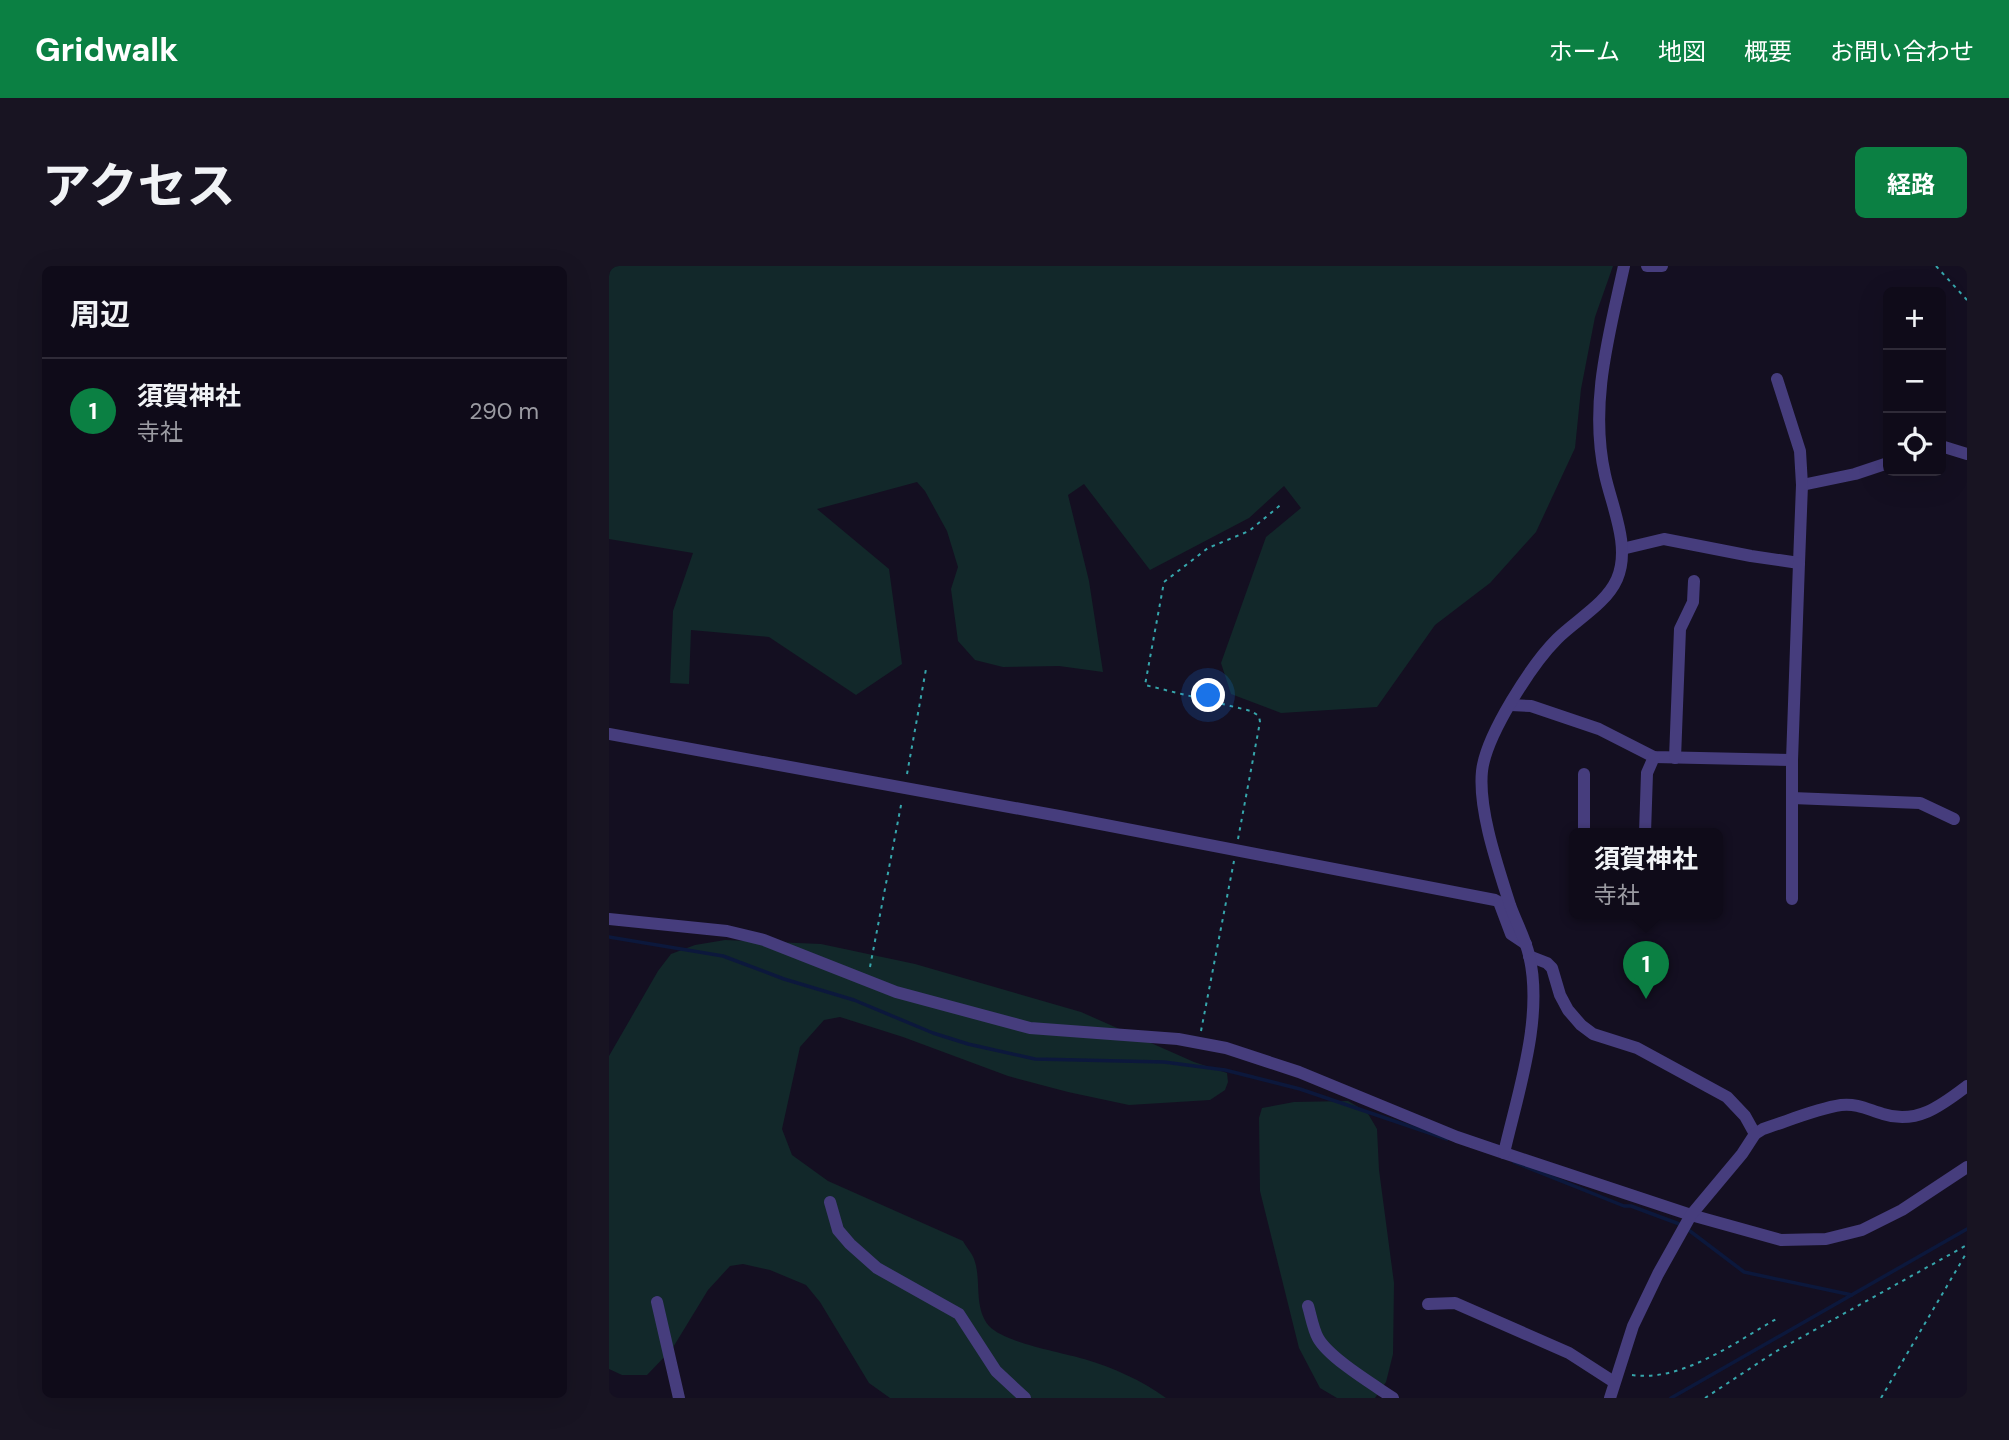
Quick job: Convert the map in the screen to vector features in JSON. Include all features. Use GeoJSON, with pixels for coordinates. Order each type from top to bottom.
{"type":"FeatureCollection","features":[{"type":"Feature","properties":{"kind":"street"},"geometry":{"type":"LineString","coordinates":[[1504,1153],[1527,1049],[1534,1003],[1527,950],[1510,906],[1482,799],[1482,769],[1492,738],[1534,666],[1556,640],[1596,605],[1617,579],[1622,549],[1604,473],[1598,425],[1600,383],[1625,266]]}},
{"type":"Feature","properties":{"kind":"street"},"geometry":{"type":"LineString","coordinates":[[1647,266],[1663,266]]}},
{"type":"Feature","properties":{"kind":"street"},"geometry":{"type":"LineString","coordinates":[[1777,379],[1800,451],[1802,485],[1792,760],[1792,899]]}},
{"type":"Feature","properties":{"kind":"street"},"geometry":{"type":"LineString","coordinates":[[1946,447],[1967,454]]}},
{"type":"Feature","properties":{"kind":"street"},"geometry":{"type":"LineString","coordinates":[[1802,485],[1855,474],[1883,465]]}},
{"type":"Feature","properties":{"kind":"street"},"geometry":{"type":"LineString","coordinates":[[1622,549],[1664,540],[1799,563]]}},
{"type":"Feature","properties":{"kind":"street"},"geometry":{"type":"LineString","coordinates":[[1675,758],[1680,629],[1693,602],[1694,581]]}},
{"type":"Feature","properties":{"kind":"street"},"geometry":{"type":"LineString","coordinates":[[1511,705],[1531,706],[1599,729],[1654,757],[1792,760]]}},
{"type":"Feature","properties":{"kind":"street"},"geometry":{"type":"LineString","coordinates":[[609,734],[1495,900],[1499,902],[1511,934],[1527,950],[1552,968],[1560,996],[1581,1025],[1593,1034],[1637,1048],[1727,1097],[1745,1116],[1755,1133]]}},
{"type":"Feature","properties":{"kind":"street"},"geometry":{"type":"LineString","coordinates":[[1645,828],[1647,773],[1654,757]]}},
{"type":"Feature","properties":{"kind":"street"},"geometry":{"type":"LineString","coordinates":[[1584,774],[1584,828]]}},
{"type":"Feature","properties":{"kind":"street"},"geometry":{"type":"LineString","coordinates":[[1792,798],[1920,803],[1954,819]]}},
{"type":"Feature","properties":{"kind":"street"},"geometry":{"type":"LineString","coordinates":[[609,919],[727,932],[764,940],[896,992],[1030,1028],[1158,1037],[1199,1042],[1236,1051],[1299,1072],[1457,1137],[1691,1215],[1781,1240],[1826,1239],[1861,1230],[1881,1222],[1967,1167]]}},
{"type":"Feature","properties":{"kind":"street"},"geometry":{"type":"LineString","coordinates":[[1610,1398],[1633,1326],[1658,1274],[1691,1215],[1735,1163],[1755,1133],[1840,1105],[1855,1105],[1893,1117],[1912,1118],[1930,1112],[1967,1086]]}},
{"type":"Feature","properties":{"kind":"street"},"geometry":{"type":"LineString","coordinates":[[830,1202],[838,1230],[849,1244],[877,1268],[959,1314],[996,1371],[1025,1398]]}},
{"type":"Feature","properties":{"kind":"street"},"geometry":{"type":"LineString","coordinates":[[657,1302],[679,1398]]}},
{"type":"Feature","properties":{"kind":"street"},"geometry":{"type":"LineString","coordinates":[[1428,1304],[1455,1303],[1569,1353],[1616,1378]]}},
{"type":"Feature","properties":{"kind":"street"},"geometry":{"type":"LineString","coordinates":[[1308,1306],[1318,1338],[1327,1349],[1365,1380],[1393,1398]]}},
{"type":"Feature","properties":{"kind":"path"},"geometry":{"type":"LineString","coordinates":[[1936,266],[1967,300]]}},
{"type":"Feature","properties":{"kind":"path"},"geometry":{"type":"LineString","coordinates":[[1199,1042],[1261,722],[1259,716],[1251,710],[1145,685],[1164,582],[1208,548],[1249,531],[1283,503]]}},
{"type":"Feature","properties":{"kind":"path"},"geometry":{"type":"LineString","coordinates":[[867,981],[926,669]]}},
{"type":"Feature","properties":{"kind":"path"},"geometry":{"type":"LineString","coordinates":[[1705,1398],[1775,1352],[1967,1245]]}},
{"type":"Feature","properties":{"kind":"path"},"geometry":{"type":"LineString","coordinates":[[1881,1398],[1967,1252]]}},
{"type":"Feature","properties":{"kind":"path"},"geometry":{"type":"LineString","coordinates":[[1616,1378],[1648,1377],[1689,1367],[1778,1318]]}},
{"type":"Feature","properties":{"kind":"green space"},"geometry":{"type":"Polygon","coordinates":[[[609,266],[1613,266],[1595,317],[1581,389],[1575,448],[1536,532],[1490,583],[1435,625],[1377,707],[1281,713],[1231,694],[1221,663],[1266,537],[1301,508],[1284,486],[1249,518],[1150,570],[1084,484],[1068,495],[1089,581],[1103,672],[1059,666],[1003,667],[975,660],[958,641],[951,589],[958,567],[947,531],[925,491],[917,482],[817,509],[889,569],[902,664],[856,695],[769,637],[691,630],[689,684],[670,683],[673,611],[693,553],[609,539],[609,266]]]}},
{"type":"Feature","properties":{"kind":"green space"},"geometry":{"type":"Polygon","coordinates":[[[725,940],[821,944],[915,964],[1081,1012],[1194,1062],[1227,1073],[1225,1090],[1210,1100],[1129,1105],[1008,1076],[840,1017],[824,1020],[800,1047],[782,1129],[792,1155],[828,1181],[963,1241],[976,1267],[979,1302],[984,1319],[997,1332],[1020,1342],[1106,1366],[1137,1380],[1166,1398],[890,1398],[869,1383],[820,1302],[806,1285],[770,1270],[743,1264],[730,1266],[708,1290],[672,1349],[647,1375],[622,1375],[609,1369],[609,1056],[658,971],[671,954],[695,945],[725,940]]]}},
{"type":"Feature","properties":{"kind":"green space"},"geometry":{"type":"Polygon","coordinates":[[[1348,1101],[1367,1112],[1377,1129],[1379,1170],[1394,1283],[1393,1354],[1386,1382],[1375,1398],[1337,1398],[1320,1388],[1299,1348],[1260,1191],[1259,1118],[1262,1108],[1294,1102],[1348,1101]]]}},
{"type":"Feature","properties":{"kind":"waterway"},"geometry":{"type":"LineString","coordinates":[[609,937],[723,956],[784,979],[854,1000],[933,1033],[968,1044],[1035,1059],[1164,1062],[1225,1070],[1300,1089],[1447,1139]]}},
{"type":"Feature","properties":{"kind":"waterway"},"geometry":{"type":"LineString","coordinates":[[1514,1162],[1624,1206],[1631,1206],[1682,1225],[1744,1272],[1852,1295]]}},
{"type":"Feature","properties":{"kind":"waterway"},"geometry":{"type":"LineString","coordinates":[[1671,1398],[1967,1229]]}},
{"type":"Feature","properties":{"kind":"place","name":"須賀神社"},"geometry":{"type":"Point","coordinates":[1646,999]}}]}
